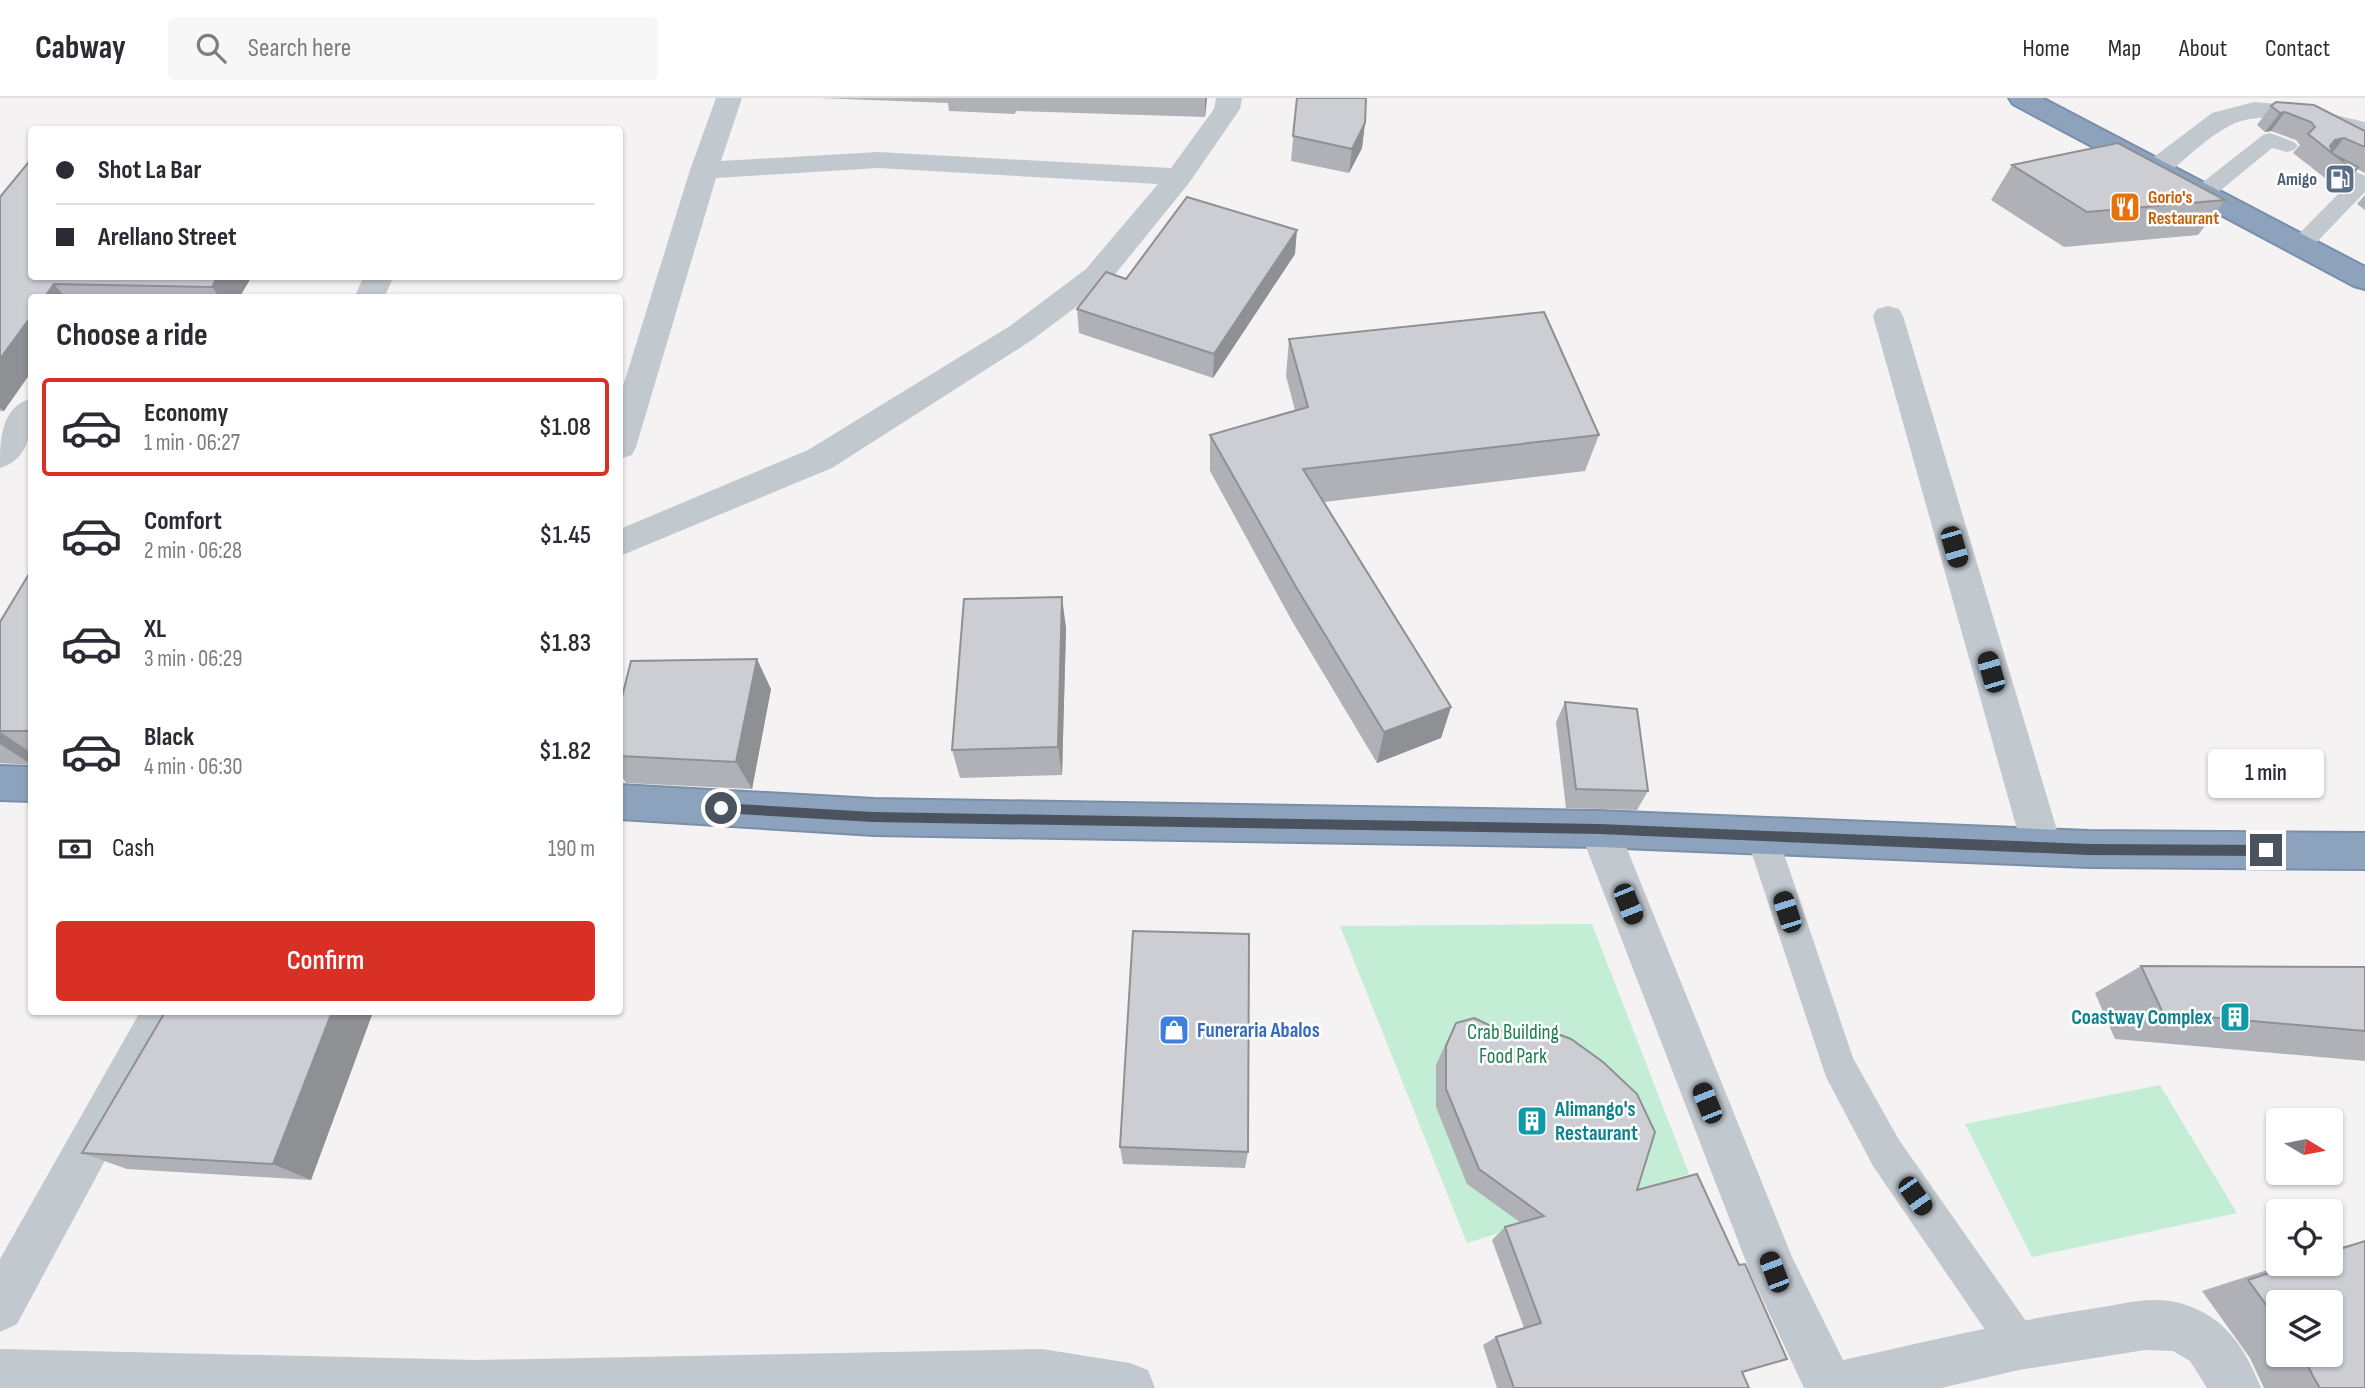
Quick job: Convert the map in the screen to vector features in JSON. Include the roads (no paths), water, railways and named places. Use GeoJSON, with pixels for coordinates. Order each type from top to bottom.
{"type":"FeatureCollection","features":[{"type":"Feature","properties":{"kind":"highway"},"geometry":{"type":"LineString","coordinates":[[2022,98],[2365,279]]}},
{"type":"Feature","properties":{"kind":"highway"},"geometry":{"type":"LineString","coordinates":[[0,783],[28,784]]}},
{"type":"Feature","properties":{"kind":"highway"},"geometry":{"type":"LineString","coordinates":[[623,803],[873,817],[1599,829],[2042,847],[2365,851]]}},
{"type":"Feature","properties":{"kind":"street"},"geometry":{"type":"LineString","coordinates":[[623,437],[704,170],[729,98]]}},
{"type":"Feature","properties":{"kind":"street"},"geometry":{"type":"LineString","coordinates":[[623,542],[820,459],[1021,333],[1097,276],[1179,177],[1227,109],[1229,98]]}},
{"type":"Feature","properties":{"kind":"street"},"geometry":{"type":"LineString","coordinates":[[2156,169],[2221,119],[2238,112],[2299,114],[2365,130]]}},
{"type":"Feature","properties":{"kind":"street"},"geometry":{"type":"LineString","coordinates":[[704,170],[878,160],[1179,177]]}},
{"type":"Feature","properties":{"kind":"street"},"geometry":{"type":"LineString","coordinates":[[1888,316],[2042,847]]}},
{"type":"Feature","properties":{"kind":"street"},"geometry":{"type":"LineString","coordinates":[[0,456],[28,415]]}},
{"type":"Feature","properties":{"kind":"street"},"geometry":{"type":"LineString","coordinates":[[1599,829],[1774,1272],[1831,1388],[2019,1345],[2145,1325],[2178,1327],[2208,1343],[2236,1388]]}},
{"type":"Feature","properties":{"kind":"street"},"geometry":{"type":"LineString","coordinates":[[0,1307],[161,1015]]}},
{"type":"Feature","properties":{"kind":"street"},"geometry":{"type":"LineString","coordinates":[[0,1374],[476,1387],[1042,1374],[1130,1388]]}},
{"type":"Feature","properties":{"kind":"lane"},"geometry":{"type":"LineString","coordinates":[[2202,194],[2270,139],[2287,146]]}},
{"type":"Feature","properties":{"kind":"lane"},"geometry":{"type":"LineString","coordinates":[[2301,245],[2361,183],[2328,166]]}},
{"type":"Feature","properties":{"kind":"lane"},"geometry":{"type":"LineString","coordinates":[[1762,836],[1838,1065],[1886,1153],[2019,1345]]}},
{"type":"Feature","properties":{"kind":"place","name":"Amigo"},"geometry":{"type":"Point","coordinates":[2340,179]}},
{"type":"Feature","properties":{"kind":"place","name":"Gorio's Restaurant"},"geometry":{"type":"Point","coordinates":[2125,207]}},
{"type":"Feature","properties":{"kind":"place","name":"Coastway Complex"},"geometry":{"type":"Point","coordinates":[2235,1017]}},
{"type":"Feature","properties":{"kind":"place","name":"Funeraria Abalos"},"geometry":{"type":"Point","coordinates":[1174,1030]}},
{"type":"Feature","properties":{"kind":"place","name":"Alimango's Restaurant"},"geometry":{"type":"Point","coordinates":[1532,1121]}},
{"type":"Feature","properties":{"kind":"park label","name":"Crab Building Food Park"},"geometry":{"type":"Point","coordinates":[1513,1044]}}]}
